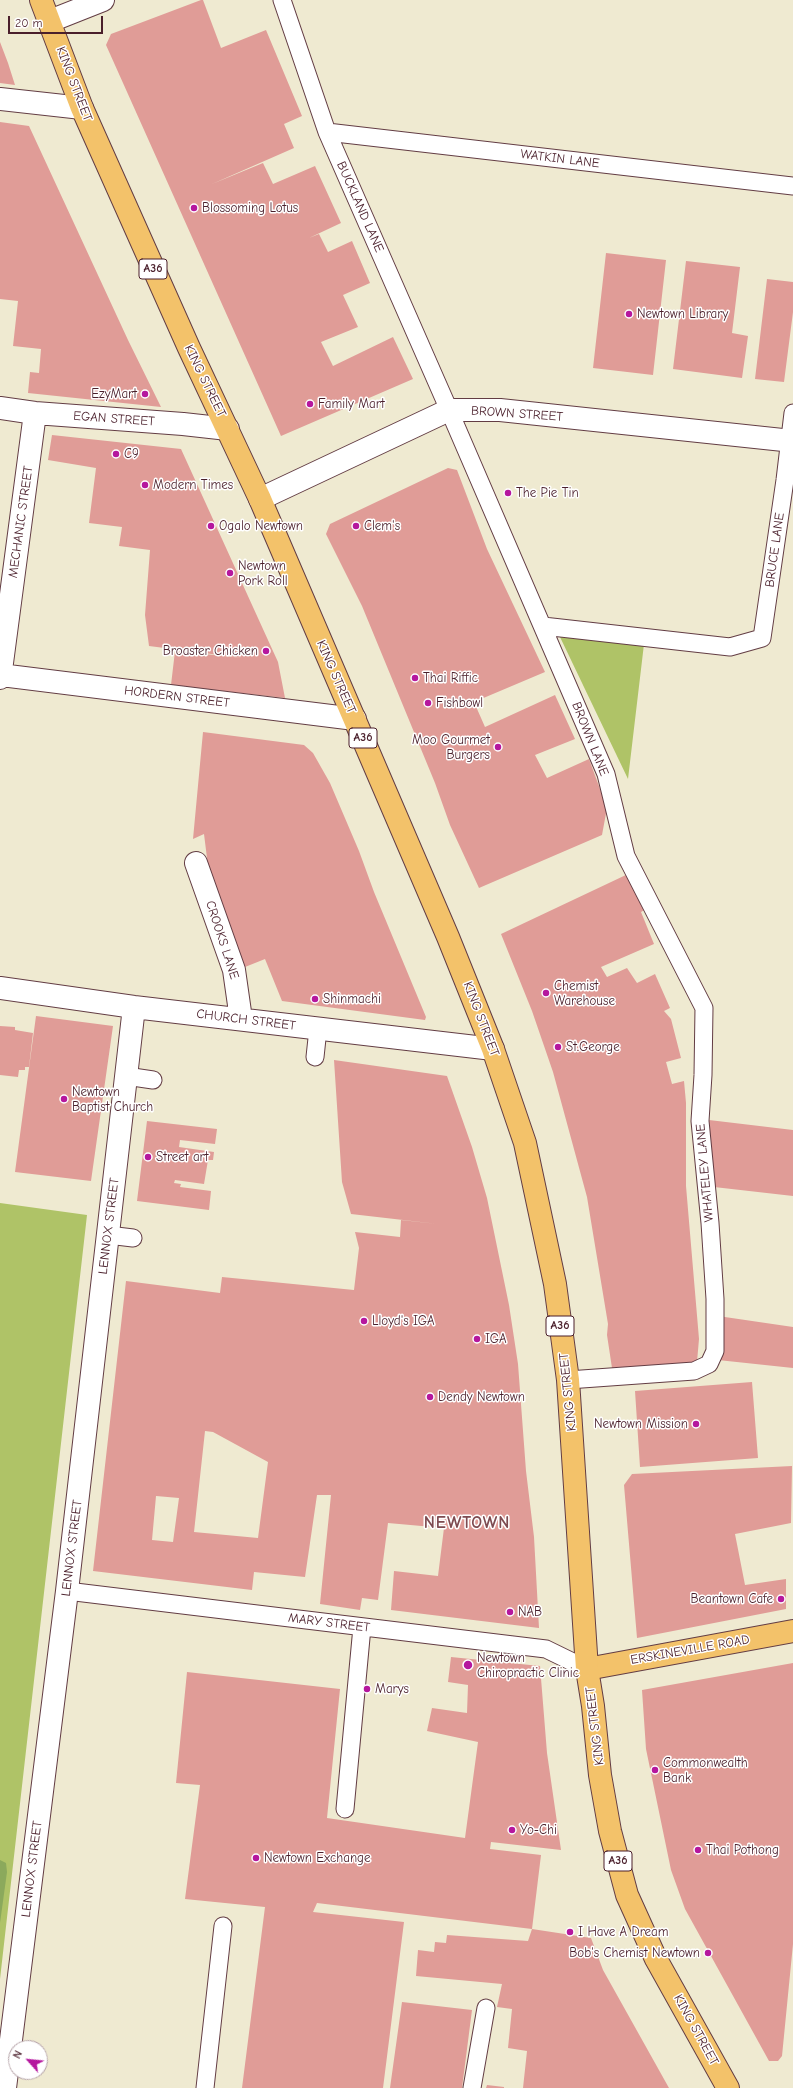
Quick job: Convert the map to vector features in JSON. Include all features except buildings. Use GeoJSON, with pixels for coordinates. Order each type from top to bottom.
{"type":"FeatureCollection","features":[{"type":"Feature","properties":{"kind":"main road","name":"KING STREET"},"geometry":{"type":"LineString","coordinates":[[42,0],[82,108],[188,348],[228,429],[260,499],[448,937],[493,1049],[525,1143],[555,1284],[568,1380],[587,1669],[593,1706],[600,1775],[609,1824],[627,1896],[656,1959],[728,2088]]}},
{"type":"Feature","properties":{"kind":"main road","name":"ERSKINEVILLE ROAD"},"geometry":{"type":"LineString","coordinates":[[587,1669],[793,1631]]}},
{"type":"Feature","properties":{"kind":"street"},"geometry":{"type":"LineString","coordinates":[[50,21],[103,0]]}},
{"type":"Feature","properties":{"kind":"street"},"geometry":{"type":"LineString","coordinates":[[0,99],[82,108]]}},
{"type":"Feature","properties":{"kind":"street","name":"EGAN STREET"},"geometry":{"type":"LineString","coordinates":[[0,408],[35,413],[228,429]]}},
{"type":"Feature","properties":{"kind":"street","name":"BROWN STREET"},"geometry":{"type":"LineString","coordinates":[[260,499],[449,410],[500,410],[792,441]]}},
{"type":"Feature","properties":{"kind":"street","name":"MECHANIC STREET"},"geometry":{"type":"LineString","coordinates":[[0,678],[35,413]]}},
{"type":"Feature","properties":{"kind":"street","name":"HORDERN STREET"},"geometry":{"type":"LineString","coordinates":[[0,675],[355,719]]}},
{"type":"Feature","properties":{"kind":"street","name":"CROOKS LANE"},"geometry":{"type":"LineString","coordinates":[[196,863],[234,970],[241,1019]]}},
{"type":"Feature","properties":{"kind":"street","name":"CHURCH STREET"},"geometry":{"type":"LineString","coordinates":[[0,988],[134,1007],[493,1049]]}},
{"type":"Feature","properties":{"kind":"street","name":"LENNOX STREET"},"geometry":{"type":"LineString","coordinates":[[5,2088],[67,1591],[134,1007]]}},
{"type":"Feature","properties":{"kind":"lane","name":"BUCKLAND LANE"},"geometry":{"type":"LineString","coordinates":[[282,0],[327,132],[449,410]]}},
{"type":"Feature","properties":{"kind":"lane","name":"WATKIN LANE"},"geometry":{"type":"LineString","coordinates":[[327,132],[793,186]]}},
{"type":"Feature","properties":{"kind":"lane","name":"BROWN LANE"},"geometry":{"type":"LineString","coordinates":[[449,410],[606,774],[626,856]]}},
{"type":"Feature","properties":{"kind":"lane","name":"BRUCE LANE"},"geometry":{"type":"LineString","coordinates":[[543,626],[730,647],[762,638],[792,441],[793,413]]}},
{"type":"Feature","properties":{"kind":"lane","name":"WHATELEY LANE"},"geometry":{"type":"LineString","coordinates":[[568,1380],[694,1371],[709,1364],[715,1351],[715,1299],[711,1231],[700,1121],[703,1075],[704,1008],[626,856]]}},
{"type":"Feature","properties":{"kind":"lane"},"geometry":{"type":"LineString","coordinates":[[315,1057],[318,1029]]}},
{"type":"Feature","properties":{"kind":"lane"},"geometry":{"type":"LineString","coordinates":[[126,1076],[153,1080]]}},
{"type":"Feature","properties":{"kind":"lane"},"geometry":{"type":"LineString","coordinates":[[108,1235],[133,1238]]}},
{"type":"Feature","properties":{"kind":"lane","name":"MARY STREET"},"geometry":{"type":"LineString","coordinates":[[67,1591],[546,1649],[587,1669]]}},
{"type":"Feature","properties":{"kind":"lane"},"geometry":{"type":"LineString","coordinates":[[345,1809],[362,1627]]}},
{"type":"Feature","properties":{"kind":"lane"},"geometry":{"type":"LineString","coordinates":[[205,2088],[224,1926]]}},
{"type":"Feature","properties":{"kind":"lane"},"geometry":{"type":"LineString","coordinates":[[472,2088],[486,2008]]}},
{"type":"Feature","properties":{"kind":"green space"},"geometry":{"type":"Polygon","coordinates":[[[560,637],[644,644],[628,779],[560,637]]]}},
{"type":"Feature","properties":{"kind":"green space"},"geometry":{"type":"Polygon","coordinates":[[[0,1203],[87,1215],[0,1979],[0,1203]]]}},
{"type":"Feature","properties":{"kind":"green space"},"geometry":{"type":"Polygon","coordinates":[[[0,1860],[6,1863],[7,1872],[0,1923],[0,1860]]]}},
{"type":"Feature","properties":{"kind":"place","name":"Blossoming Lotus"},"geometry":{"type":"Point","coordinates":[194,208]}},
{"type":"Feature","properties":{"kind":"place","name":"Newtown Library"},"geometry":{"type":"Point","coordinates":[629,314]}},
{"type":"Feature","properties":{"kind":"place","name":"EzyMart"},"geometry":{"type":"Point","coordinates":[145,394]}},
{"type":"Feature","properties":{"kind":"place","name":"Family Mart"},"geometry":{"type":"Point","coordinates":[310,404]}},
{"type":"Feature","properties":{"kind":"place","name":"C9"},"geometry":{"type":"Point","coordinates":[116,454]}},
{"type":"Feature","properties":{"kind":"place","name":"Modern Times"},"geometry":{"type":"Point","coordinates":[145,485]}},
{"type":"Feature","properties":{"kind":"place","name":"The Pie Tin"},"geometry":{"type":"Point","coordinates":[508,493]}},
{"type":"Feature","properties":{"kind":"place","name":"Ogalo Newtown"},"geometry":{"type":"Point","coordinates":[211,526]}},
{"type":"Feature","properties":{"kind":"place","name":"Clem's"},"geometry":{"type":"Point","coordinates":[356,526]}},
{"type":"Feature","properties":{"kind":"place","name":"Newtown Pork Roll"},"geometry":{"type":"Point","coordinates":[230,573]}},
{"type":"Feature","properties":{"kind":"place","name":"Broaster Chicken"},"geometry":{"type":"Point","coordinates":[266,651]}},
{"type":"Feature","properties":{"kind":"place","name":"Thai Riffic"},"geometry":{"type":"Point","coordinates":[415,678]}},
{"type":"Feature","properties":{"kind":"place","name":"Fishbowl"},"geometry":{"type":"Point","coordinates":[428,703]}},
{"type":"Feature","properties":{"kind":"place","name":"Moo Gourmet Burgers"},"geometry":{"type":"Point","coordinates":[498,747]}},
{"type":"Feature","properties":{"kind":"place","name":"Chemist Warehouse"},"geometry":{"type":"Point","coordinates":[546,993]}},
{"type":"Feature","properties":{"kind":"place","name":"Shinmachi"},"geometry":{"type":"Point","coordinates":[315,999]}},
{"type":"Feature","properties":{"kind":"place","name":"St.George"},"geometry":{"type":"Point","coordinates":[558,1047]}},
{"type":"Feature","properties":{"kind":"place","name":"Newtown Baptist Church"},"geometry":{"type":"Point","coordinates":[64,1099]}},
{"type":"Feature","properties":{"kind":"place","name":"Street art"},"geometry":{"type":"Point","coordinates":[148,1157]}},
{"type":"Feature","properties":{"kind":"place","name":"Lloyd's IGA"},"geometry":{"type":"Point","coordinates":[364,1321]}},
{"type":"Feature","properties":{"kind":"place","name":"IGA"},"geometry":{"type":"Point","coordinates":[477,1339]}},
{"type":"Feature","properties":{"kind":"place","name":"Dendy Newtown"},"geometry":{"type":"Point","coordinates":[430,1397]}},
{"type":"Feature","properties":{"kind":"place","name":"Newtown Mission"},"geometry":{"type":"Point","coordinates":[696,1424]}},
{"type":"Feature","properties":{"kind":"place","name":"Beantown Cafe"},"geometry":{"type":"Point","coordinates":[781,1599]}},
{"type":"Feature","properties":{"kind":"place","name":"NAB"},"geometry":{"type":"Point","coordinates":[510,1612]}},
{"type":"Feature","properties":{"kind":"place","name":"Newtown Chiropractic Clinic"},"geometry":{"type":"Point","coordinates":[468,1665]}},
{"type":"Feature","properties":{"kind":"place","name":"Marys"},"geometry":{"type":"Point","coordinates":[367,1689]}},
{"type":"Feature","properties":{"kind":"place","name":"Commonwealth Bank"},"geometry":{"type":"Point","coordinates":[655,1770]}},
{"type":"Feature","properties":{"kind":"place","name":"Yo-Chi"},"geometry":{"type":"Point","coordinates":[512,1830]}},
{"type":"Feature","properties":{"kind":"place","name":"Thai Pothong"},"geometry":{"type":"Point","coordinates":[698,1850]}},
{"type":"Feature","properties":{"kind":"place","name":"Newtown Exchange"},"geometry":{"type":"Point","coordinates":[256,1858]}},
{"type":"Feature","properties":{"kind":"place","name":"I Have A Dream"},"geometry":{"type":"Point","coordinates":[570,1932]}},
{"type":"Feature","properties":{"kind":"place","name":"Bob's Chemist Newtown"},"geometry":{"type":"Point","coordinates":[708,1953]}},
{"type":"Feature","properties":{"kind":"district","name":"NEWTOWN"},"geometry":{"type":"Point","coordinates":[467,1523]}}]}
